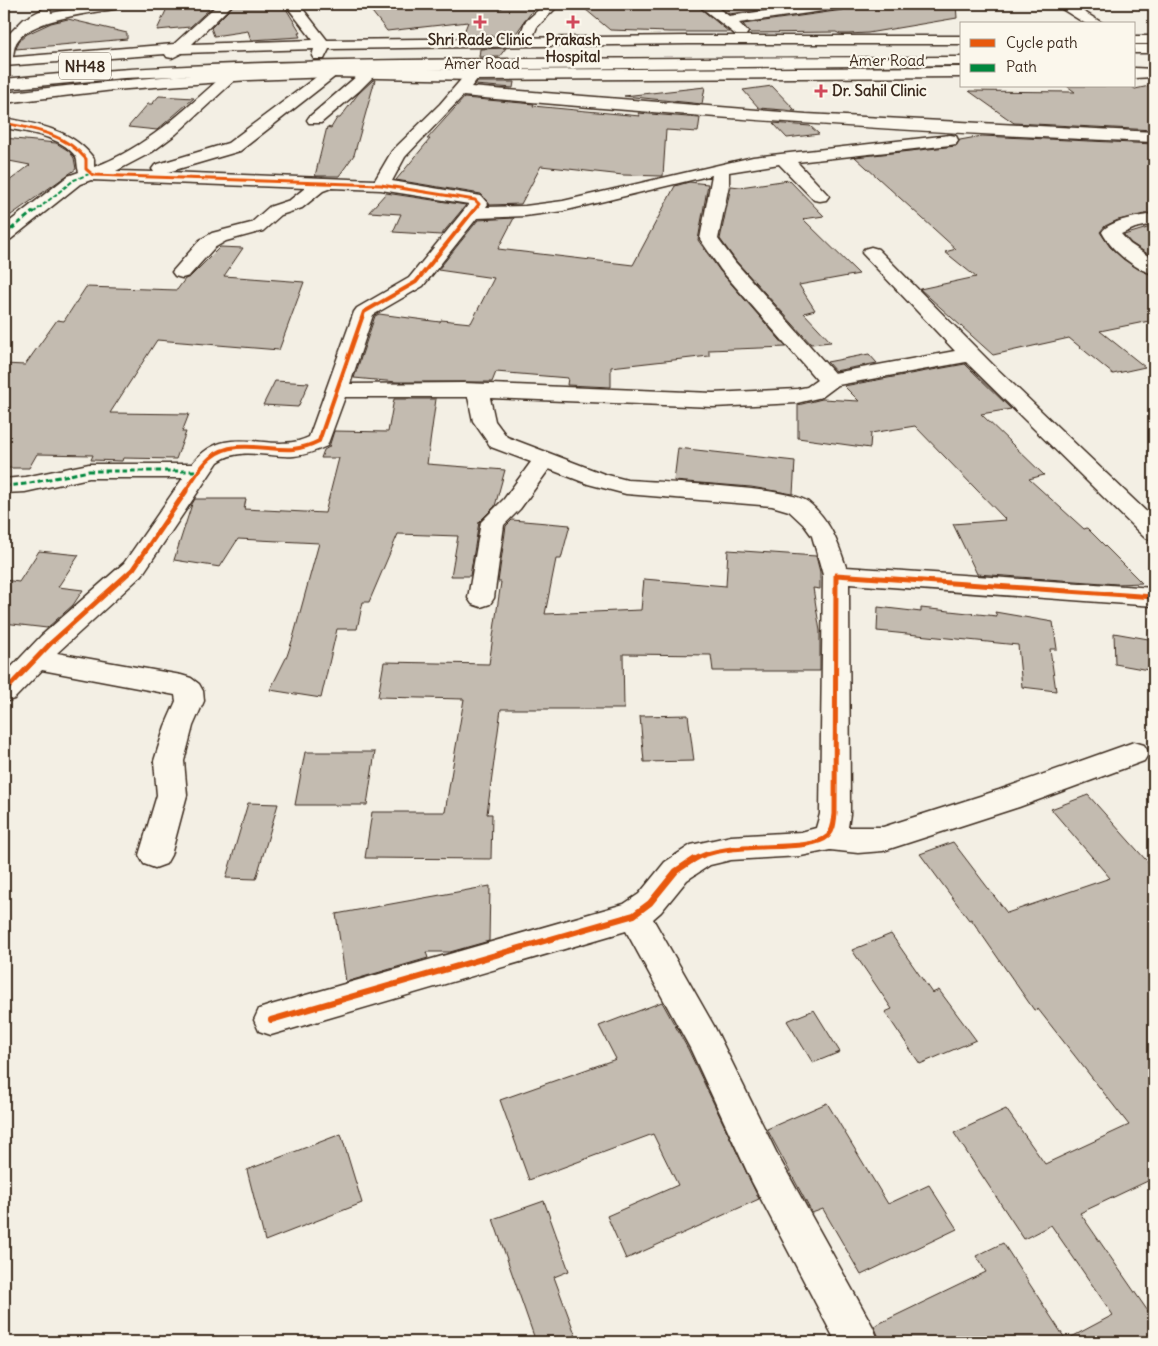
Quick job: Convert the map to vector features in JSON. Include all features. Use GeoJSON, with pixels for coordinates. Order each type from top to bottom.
{"type":"FeatureCollection","features":[{"type":"Feature","properties":{"kind":"main road"},"geometry":{"type":"LineString","coordinates":[[41,4],[46,10],[29,22],[8,42],[5,48],[4,66],[74,54],[179,47],[321,50],[525,41],[960,40]]}},
{"type":"Feature","properties":{"kind":"main road"},"geometry":{"type":"LineString","coordinates":[[29,22],[119,4]]}},
{"type":"Feature","properties":{"kind":"main road"},"geometry":{"type":"LineString","coordinates":[[166,61],[226,4]]}},
{"type":"Feature","properties":{"kind":"main road"},"geometry":{"type":"LineString","coordinates":[[292,4],[321,50]]}},
{"type":"Feature","properties":{"kind":"main road"},"geometry":{"type":"LineString","coordinates":[[525,41],[530,24],[553,4]]}},
{"type":"Feature","properties":{"kind":"main road"},"geometry":{"type":"LineString","coordinates":[[704,4],[750,39]]}},
{"type":"Feature","properties":{"kind":"main road"},"geometry":{"type":"LineString","coordinates":[[727,21],[843,4]]}},
{"type":"Feature","properties":{"kind":"main road"},"geometry":{"type":"LineString","coordinates":[[1061,4],[1093,22]]}},
{"type":"Feature","properties":{"kind":"main road"},"geometry":{"type":"LineString","coordinates":[[1136,40],[1154,40]]}},
{"type":"Feature","properties":{"kind":"main road"},"geometry":{"type":"LineString","coordinates":[[1136,49],[1154,49]]}},
{"type":"Feature","properties":{"kind":"main road","name":"Amer Road"},"geometry":{"type":"LineString","coordinates":[[4,66],[75,66],[321,50],[960,50]]}},
{"type":"Feature","properties":{"kind":"main road","name":"Amer Road"},"geometry":{"type":"LineString","coordinates":[[4,84],[157,70],[288,65],[477,69],[960,61]]}},
{"type":"Feature","properties":{"kind":"main road"},"geometry":{"type":"LineString","coordinates":[[1136,61],[1154,61]]}},
{"type":"Feature","properties":{"kind":"main road"},"geometry":{"type":"LineString","coordinates":[[4,98],[114,85],[332,72],[369,73],[477,69],[960,72]]}},
{"type":"Feature","properties":{"kind":"main road"},"geometry":{"type":"LineString","coordinates":[[381,185],[398,155],[459,91],[477,69]]}},
{"type":"Feature","properties":{"kind":"main road"},"geometry":{"type":"LineString","coordinates":[[138,176],[234,147],[332,72]]}},
{"type":"Feature","properties":{"kind":"main road"},"geometry":{"type":"LineString","coordinates":[[315,120],[369,73]]}},
{"type":"Feature","properties":{"kind":"main road"},"geometry":{"type":"LineString","coordinates":[[1136,73],[1154,73]]}},
{"type":"Feature","properties":{"kind":"main road"},"geometry":{"type":"LineString","coordinates":[[4,235],[74,180],[110,167],[146,148],[170,131],[230,77]]}},
{"type":"Feature","properties":{"kind":"main road"},"geometry":{"type":"LineString","coordinates":[[459,91],[719,113],[1002,131],[1154,137]]}},
{"type":"Feature","properties":{"kind":"main road"},"geometry":{"type":"LineString","coordinates":[[4,123],[38,130],[64,139],[82,152],[86,159],[85,168],[89,174],[98,176],[381,185],[478,202],[479,204],[416,282],[364,312],[319,440],[312,445],[295,448],[246,446],[231,448],[210,457],[133,569],[36,659],[4,692]]}},
{"type":"Feature","properties":{"kind":"main road"},"geometry":{"type":"LineString","coordinates":[[470,213],[525,211],[563,206],[721,168],[783,158],[937,142],[1002,131]]}},
{"type":"Feature","properties":{"kind":"main road"},"geometry":{"type":"LineString","coordinates":[[1134,136],[1154,150]]}},
{"type":"Feature","properties":{"kind":"main road"},"geometry":{"type":"LineString","coordinates":[[783,158],[820,196]]}},
{"type":"Feature","properties":{"kind":"main road"},"geometry":{"type":"LineString","coordinates":[[721,168],[720,185],[709,239],[728,266],[830,381]]}},
{"type":"Feature","properties":{"kind":"main road"},"geometry":{"type":"LineString","coordinates":[[182,272],[207,244],[219,237],[257,227],[275,211],[296,204],[317,188],[331,183]]}},
{"type":"Feature","properties":{"kind":"main road"},"geometry":{"type":"LineString","coordinates":[[1154,219],[1130,224],[1111,232],[1113,238],[1120,244],[1154,268]]}},
{"type":"Feature","properties":{"kind":"main road"},"geometry":{"type":"LineString","coordinates":[[872,253],[970,355],[1154,532]]}},
{"type":"Feature","properties":{"kind":"main road"},"geometry":{"type":"LineString","coordinates":[[336,391],[478,391],[714,400],[797,396],[814,392],[830,381],[970,355]]}},
{"type":"Feature","properties":{"kind":"main road"},"geometry":{"type":"LineString","coordinates":[[478,391],[484,421],[499,442],[544,460],[596,479],[626,486],[773,499],[798,506],[813,520],[824,536],[836,575],[835,814],[832,832],[826,838]]}},
{"type":"Feature","properties":{"kind":"main road"},"geometry":{"type":"LineString","coordinates":[[481,598],[493,522],[512,504],[544,460]]}},
{"type":"Feature","properties":{"kind":"main road"},"geometry":{"type":"LineString","coordinates":[[4,486],[26,484],[89,471],[199,471]]}},
{"type":"Feature","properties":{"kind":"main road"},"geometry":{"type":"LineString","coordinates":[[836,575],[1154,597]]}},
{"type":"Feature","properties":{"kind":"main road"},"geometry":{"type":"LineString","coordinates":[[36,659],[181,686],[189,691],[190,701],[179,726],[169,761],[172,796],[155,855]]}},
{"type":"Feature","properties":{"kind":"main road"},"geometry":{"type":"LineString","coordinates":[[271,1020],[634,915],[650,903],[676,871],[702,854],[731,848],[801,844],[826,838],[858,841],[883,839],[1008,799],[1134,753]]}},
{"type":"Feature","properties":{"kind":"main road"},"geometry":{"type":"LineString","coordinates":[[634,915],[702,1037],[765,1168],[858,1342]]}},
{"type":"Feature","properties":{"kind":"building"},"geometry":{"type":"Polygon","coordinates":[[[169,4],[215,4],[190,27],[157,30],[169,4]]]}},
{"type":"Feature","properties":{"kind":"building"},"geometry":{"type":"Polygon","coordinates":[[[235,4],[283,4],[301,33],[298,33],[300,37],[251,40],[248,31],[214,36],[211,28],[235,4]]]}},
{"type":"Feature","properties":{"kind":"building"},"geometry":{"type":"Polygon","coordinates":[[[405,4],[473,4],[473,8],[474,5],[502,8],[505,4],[536,6],[514,36],[463,35],[468,22],[387,31],[369,8],[405,4]]]}},
{"type":"Feature","properties":{"kind":"building"},"geometry":{"type":"Polygon","coordinates":[[[579,4],[695,4],[729,32],[610,30],[579,4]]]}},
{"type":"Feature","properties":{"kind":"building"},"geometry":{"type":"Polygon","coordinates":[[[715,4],[804,4],[729,14],[715,4]]]}},
{"type":"Feature","properties":{"kind":"building"},"geometry":{"type":"Polygon","coordinates":[[[852,4],[956,4],[957,18],[868,33],[848,34],[836,32],[750,33],[743,24],[843,10],[852,4]]]}},
{"type":"Feature","properties":{"kind":"building"},"geometry":{"type":"Polygon","coordinates":[[[68,19],[127,33],[127,39],[16,49],[19,41],[27,34],[51,23],[68,19]]]}},
{"type":"Feature","properties":{"kind":"building"},"geometry":{"type":"Polygon","coordinates":[[[506,48],[499,57],[479,57],[480,49],[506,48]]]}},
{"type":"Feature","properties":{"kind":"building"},"geometry":{"type":"Polygon","coordinates":[[[375,80],[354,155],[339,176],[315,176],[327,127],[331,128],[337,118],[340,118],[358,94],[375,80]]]}},
{"type":"Feature","properties":{"kind":"building"},"geometry":{"type":"Polygon","coordinates":[[[477,82],[514,82],[513,88],[475,85],[477,82]]]}},
{"type":"Feature","properties":{"kind":"building"},"geometry":{"type":"Polygon","coordinates":[[[1154,85],[1154,130],[1014,123],[969,91],[1075,92],[1070,88],[1135,89],[1154,85]]]}},
{"type":"Feature","properties":{"kind":"building"},"geometry":{"type":"Polygon","coordinates":[[[772,86],[796,111],[759,108],[743,90],[772,86]]]}},
{"type":"Feature","properties":{"kind":"building"},"geometry":{"type":"Polygon","coordinates":[[[705,87],[702,104],[624,96],[705,87]]]}},
{"type":"Feature","properties":{"kind":"building"},"geometry":{"type":"Polygon","coordinates":[[[159,96],[194,98],[157,130],[128,127],[148,104],[152,104],[159,96]]]}},
{"type":"Feature","properties":{"kind":"building"},"geometry":{"type":"Polygon","coordinates":[[[464,98],[640,116],[638,113],[700,118],[698,132],[666,130],[663,176],[623,175],[541,166],[521,204],[490,205],[481,194],[396,180],[430,139],[427,139],[464,98]]]}},
{"type":"Feature","properties":{"kind":"building"},"geometry":{"type":"Polygon","coordinates":[[[773,123],[810,126],[819,134],[787,138],[773,123]]]}},
{"type":"Feature","properties":{"kind":"building"},"geometry":{"type":"Polygon","coordinates":[[[982,136],[1154,144],[1154,212],[1118,220],[1105,226],[1100,232],[1110,247],[1123,259],[1138,269],[1154,276],[1154,320],[1100,331],[1145,367],[1113,374],[1069,338],[993,355],[920,289],[976,277],[945,252],[956,249],[855,157],[956,146],[960,140],[982,136]]]}},
{"type":"Feature","properties":{"kind":"building"},"geometry":{"type":"Polygon","coordinates":[[[4,138],[56,143],[69,151],[74,158],[76,169],[4,220],[4,185],[30,165],[4,160],[4,138]]]}},
{"type":"Feature","properties":{"kind":"building"},"geometry":{"type":"Polygon","coordinates":[[[789,180],[824,216],[803,219],[859,274],[799,285],[815,310],[804,313],[831,342],[811,344],[736,261],[720,239],[731,186],[740,187],[789,180]]]}},
{"type":"Feature","properties":{"kind":"building"},"geometry":{"type":"Polygon","coordinates":[[[689,182],[708,184],[698,240],[720,271],[786,347],[709,350],[709,356],[611,367],[611,387],[567,385],[568,378],[496,372],[492,382],[397,382],[354,378],[375,316],[379,314],[440,322],[441,320],[471,323],[494,278],[438,270],[478,220],[514,218],[498,249],[633,265],[675,186],[689,182]]]}},
{"type":"Feature","properties":{"kind":"building"},"geometry":{"type":"Polygon","coordinates":[[[386,193],[466,205],[441,235],[393,232],[401,214],[369,212],[386,193]]]}},
{"type":"Feature","properties":{"kind":"building"},"geometry":{"type":"Polygon","coordinates":[[[1154,226],[1154,258],[1131,243],[1124,235],[1154,226]]]}},
{"type":"Feature","properties":{"kind":"building"},"geometry":{"type":"Polygon","coordinates":[[[220,247],[243,248],[224,276],[304,282],[279,350],[157,340],[110,413],[189,414],[182,432],[186,432],[176,459],[123,458],[122,461],[91,460],[93,455],[37,454],[29,468],[4,468],[4,364],[25,365],[57,320],[64,321],[86,287],[177,290],[185,279],[190,277],[220,247]]]}},
{"type":"Feature","properties":{"kind":"building"},"geometry":{"type":"Polygon","coordinates":[[[869,354],[877,363],[835,371],[827,362],[869,354]]]}},
{"type":"Feature","properties":{"kind":"building"},"geometry":{"type":"Polygon","coordinates":[[[965,364],[1011,409],[981,414],[1044,475],[1029,479],[1084,529],[1087,528],[1142,583],[1117,584],[977,574],[953,524],[1006,520],[915,426],[871,433],[870,448],[798,438],[798,405],[822,399],[859,401],[844,386],[965,364]]]}},
{"type":"Feature","properties":{"kind":"building"},"geometry":{"type":"Polygon","coordinates":[[[275,381],[309,383],[298,407],[263,405],[275,381]]]}},
{"type":"Feature","properties":{"kind":"building"},"geometry":{"type":"Polygon","coordinates":[[[394,399],[436,399],[427,464],[505,470],[495,506],[479,522],[470,576],[451,576],[458,536],[398,534],[369,602],[363,602],[357,629],[337,629],[321,698],[270,690],[287,656],[293,638],[319,543],[238,539],[220,567],[174,560],[192,504],[195,499],[246,499],[244,509],[325,513],[339,458],[321,458],[324,450],[329,447],[334,431],[388,432],[394,399]]]}},
{"type":"Feature","properties":{"kind":"building"},"geometry":{"type":"Polygon","coordinates":[[[678,448],[795,461],[793,494],[751,487],[674,481],[678,448]]]}},
{"type":"Feature","properties":{"kind":"building"},"geometry":{"type":"Polygon","coordinates":[[[512,520],[570,525],[561,559],[556,559],[545,614],[641,610],[644,579],[726,586],[728,550],[816,556],[820,572],[820,589],[813,588],[820,631],[820,671],[713,671],[711,655],[623,654],[624,709],[501,709],[487,814],[492,814],[491,859],[365,858],[372,812],[445,812],[464,699],[378,697],[384,662],[489,664],[501,582],[498,582],[506,526],[512,520]]]}},
{"type":"Feature","properties":{"kind":"building"},"geometry":{"type":"Polygon","coordinates":[[[39,551],[79,555],[58,587],[83,590],[73,605],[47,628],[4,623],[4,580],[19,582],[39,551]]]}},
{"type":"Feature","properties":{"kind":"building"},"geometry":{"type":"Polygon","coordinates":[[[878,607],[921,612],[921,608],[997,616],[995,612],[1053,622],[1057,649],[1050,649],[1056,691],[1022,687],[1018,645],[877,631],[878,607]]]}},
{"type":"Feature","properties":{"kind":"building"},"geometry":{"type":"Polygon","coordinates":[[[1114,633],[1154,640],[1154,671],[1115,664],[1114,633]]]}},
{"type":"Feature","properties":{"kind":"building"},"geometry":{"type":"Polygon","coordinates":[[[688,715],[694,761],[644,762],[640,716],[688,715]]]}},
{"type":"Feature","properties":{"kind":"building"},"geometry":{"type":"Polygon","coordinates":[[[305,752],[375,752],[367,805],[295,805],[305,752]]]}},
{"type":"Feature","properties":{"kind":"building"},"geometry":{"type":"Polygon","coordinates":[[[1088,795],[1154,869],[1154,1178],[1080,1213],[1154,1320],[1154,1342],[881,1342],[874,1326],[986,1272],[976,1256],[1003,1243],[1066,1340],[1113,1315],[1051,1225],[1024,1239],[954,1133],[1006,1109],[1045,1164],[1129,1125],[1038,1009],[1034,1010],[971,919],[969,920],[920,854],[953,842],[1007,913],[1110,878],[1051,809],[1088,795]]]}},
{"type":"Feature","properties":{"kind":"building"},"geometry":{"type":"Polygon","coordinates":[[[248,803],[278,804],[256,879],[226,878],[248,803]]]}},
{"type":"Feature","properties":{"kind":"building"},"geometry":{"type":"Polygon","coordinates":[[[490,886],[489,941],[450,952],[426,952],[428,958],[346,982],[336,914],[490,886]]]}},
{"type":"Feature","properties":{"kind":"building"},"geometry":{"type":"Polygon","coordinates":[[[891,934],[932,993],[939,990],[976,1040],[920,1064],[885,1012],[892,1009],[852,950],[891,934]]]}},
{"type":"Feature","properties":{"kind":"building"},"geometry":{"type":"Polygon","coordinates":[[[662,1002],[688,1049],[759,1199],[626,1259],[607,1216],[678,1185],[653,1134],[529,1180],[500,1100],[616,1059],[599,1026],[662,1002]]]}},
{"type":"Feature","properties":{"kind":"building"},"geometry":{"type":"Polygon","coordinates":[[[814,1010],[840,1052],[813,1063],[787,1021],[814,1010]]]}},
{"type":"Feature","properties":{"kind":"building"},"geometry":{"type":"Polygon","coordinates":[[[827,1103],[888,1204],[929,1185],[957,1229],[861,1275],[823,1209],[812,1213],[767,1129],[827,1103]]]}},
{"type":"Feature","properties":{"kind":"building"},"geometry":{"type":"Polygon","coordinates":[[[341,1134],[362,1203],[265,1241],[247,1170],[341,1134]]]}},
{"type":"Feature","properties":{"kind":"building"},"geometry":{"type":"Polygon","coordinates":[[[544,1201],[569,1271],[554,1277],[578,1342],[536,1342],[493,1219],[544,1201]]]}},
{"type":"Feature","properties":{"kind":"marked path"},"geometry":{"type":"LineString","coordinates":[[4,235],[74,180],[89,174],[86,170]]}},
{"type":"Feature","properties":{"kind":"marked path"},"geometry":{"type":"LineString","coordinates":[[4,486],[14,486],[89,471],[199,471]]}},
{"type":"Feature","properties":{"kind":"cycle path"},"geometry":{"type":"LineString","coordinates":[[4,123],[49,134],[70,143],[86,159],[86,169],[93,175],[381,185],[475,200],[479,204],[416,282],[364,312],[319,441],[307,447],[294,449],[238,447],[212,456],[199,471],[133,569],[51,643],[4,692]]}},
{"type":"Feature","properties":{"kind":"cycle path"},"geometry":{"type":"LineString","coordinates":[[271,1020],[634,915],[650,903],[676,871],[702,854],[731,848],[801,844],[819,841],[827,837],[832,831],[835,814],[836,575],[1154,597]]}},
{"type":"Feature","properties":{"kind":"place","name":"Shri Rade Clinic"},"geometry":{"type":"Point","coordinates":[480,22]}},
{"type":"Feature","properties":{"kind":"place","name":"Prakash Hospital"},"geometry":{"type":"Point","coordinates":[573,22]}},
{"type":"Feature","properties":{"kind":"place","name":"Dr. Sahil Clinic"},"geometry":{"type":"Point","coordinates":[821,91]}}]}
